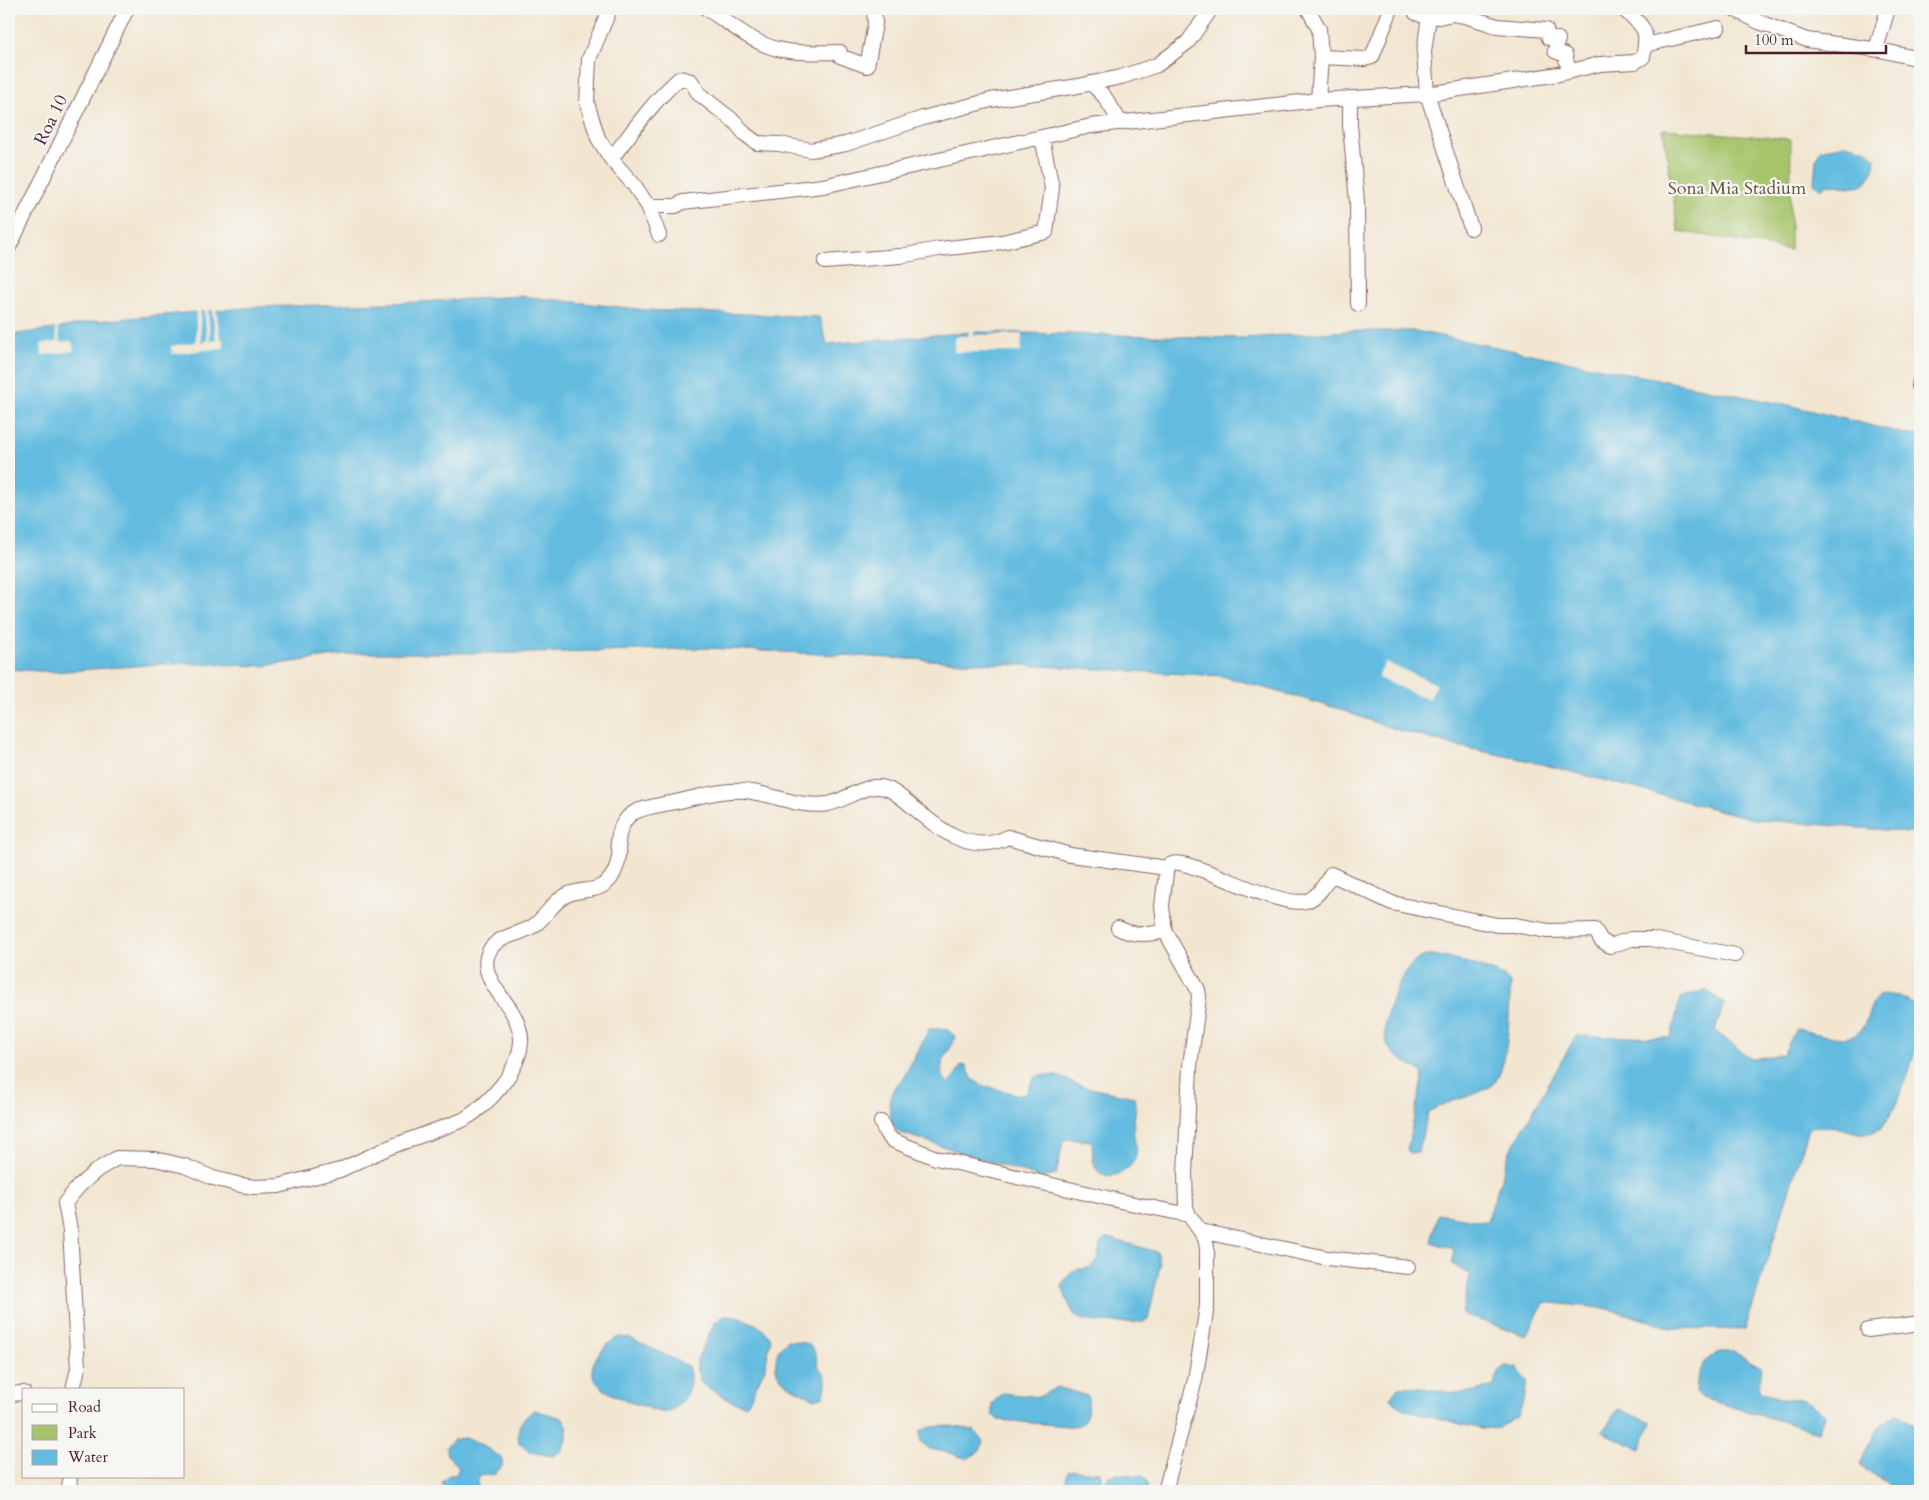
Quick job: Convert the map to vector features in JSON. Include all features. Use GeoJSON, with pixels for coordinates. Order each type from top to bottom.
{"type":"FeatureCollection","features":[{"type":"Feature","properties":{"kind":"street","name":"Roa 10"},"geometry":{"type":"LineString","coordinates":[[9,247],[127,9]]}},
{"type":"Feature","properties":{"kind":"street"},"geometry":{"type":"LineString","coordinates":[[610,9],[590,59],[587,103],[598,138],[611,159],[634,185],[648,206],[659,235]]}},
{"type":"Feature","properties":{"kind":"street"},"geometry":{"type":"LineString","coordinates":[[707,9],[751,38],[780,50],[800,53],[840,52],[840,56],[867,66],[875,24],[874,9]]}},
{"type":"Feature","properties":{"kind":"street"},"geometry":{"type":"LineString","coordinates":[[611,159],[628,134],[662,93],[680,78],[691,81],[699,94],[735,122],[745,134],[757,143],[810,150],[846,144],[922,118],[991,100],[1121,77],[1157,65],[1188,42],[1210,9]]}},
{"type":"Feature","properties":{"kind":"street"},"geometry":{"type":"LineString","coordinates":[[1308,9],[1319,29],[1321,57],[1318,100]]}},
{"type":"Feature","properties":{"kind":"street"},"geometry":{"type":"LineString","coordinates":[[1321,57],[1364,60],[1372,57],[1390,9]]}},
{"type":"Feature","properties":{"kind":"street"},"geometry":{"type":"LineString","coordinates":[[1416,9],[1416,13],[1429,18],[1429,16],[1439,17],[1452,14],[1497,26],[1546,30],[1549,38],[1558,39],[1556,50],[1560,54],[1565,55],[1569,71]]}},
{"type":"Feature","properties":{"kind":"street"},"geometry":{"type":"LineString","coordinates":[[648,206],[676,206],[684,202],[823,186],[1091,126],[1318,100],[1350,100],[1427,94],[1559,74],[1600,64],[1635,62],[1643,56],[1647,37],[1643,26],[1623,9]]}},
{"type":"Feature","properties":{"kind":"street"},"geometry":{"type":"LineString","coordinates":[[1734,9],[1759,22],[1807,40],[1876,49],[1920,59]]}},
{"type":"Feature","properties":{"kind":"street"},"geometry":{"type":"LineString","coordinates":[[1759,22],[1765,13],[1765,9]]}},
{"type":"Feature","properties":{"kind":"street"},"geometry":{"type":"LineString","coordinates":[[1876,49],[1888,9]]}},
{"type":"Feature","properties":{"kind":"street"},"geometry":{"type":"LineString","coordinates":[[1429,16],[1424,52],[1427,94],[1471,228]]}},
{"type":"Feature","properties":{"kind":"street"},"geometry":{"type":"LineString","coordinates":[[1645,45],[1718,28]]}},
{"type":"Feature","properties":{"kind":"street"},"geometry":{"type":"LineString","coordinates":[[1091,83],[1104,96],[1121,123]]}},
{"type":"Feature","properties":{"kind":"street"},"geometry":{"type":"LineString","coordinates":[[1350,100],[1350,125],[1357,202],[1358,304]]}},
{"type":"Feature","properties":{"kind":"street"},"geometry":{"type":"LineString","coordinates":[[825,262],[900,256],[939,249],[1002,242],[1046,232],[1052,188],[1042,138]]}},
{"type":"Feature","properties":{"kind":"street"},"geometry":{"type":"LineString","coordinates":[[73,1388],[78,1368],[70,1230],[65,1202],[79,1186],[111,1160],[136,1157],[185,1166],[212,1178],[240,1185],[255,1187],[279,1186],[340,1170],[390,1147],[463,1120],[474,1113],[497,1090],[513,1069],[522,1041],[512,1012],[492,984],[486,965],[487,957],[501,939],[526,930],[536,924],[552,907],[569,894],[597,889],[610,880],[617,866],[620,854],[618,842],[620,829],[628,817],[635,812],[740,790],[798,804],[827,804],[843,800],[858,791],[875,786],[890,789],[927,819],[966,842],[988,844],[1008,837],[1070,855],[1167,868]]}},
{"type":"Feature","properties":{"kind":"street"},"geometry":{"type":"LineString","coordinates":[[1165,1491],[1195,1380],[1206,1306],[1207,1248],[1205,1238],[1189,1215],[1185,1182],[1185,1143],[1190,1066],[1199,997],[1198,990],[1165,931],[1162,906],[1167,868],[1171,863],[1178,862],[1190,865],[1236,884],[1294,901],[1306,901],[1313,897],[1324,887],[1331,874],[1392,904],[1497,925],[1514,925],[1548,931],[1594,930],[1601,940],[1610,946],[1631,939],[1651,939],[1735,955]]}},
{"type":"Feature","properties":{"kind":"street"},"geometry":{"type":"LineString","coordinates":[[1118,928],[1138,935],[1165,931]]}},
{"type":"Feature","properties":{"kind":"street"},"geometry":{"type":"LineString","coordinates":[[881,1122],[892,1140],[936,1158],[1189,1215]]}},
{"type":"Feature","properties":{"kind":"street"},"geometry":{"type":"LineString","coordinates":[[1200,1231],[1326,1258],[1408,1267]]}},
{"type":"Feature","properties":{"kind":"street"},"geometry":{"type":"LineString","coordinates":[[1868,1330],[1920,1323]]}},
{"type":"Feature","properties":{"kind":"street"},"geometry":{"type":"LineString","coordinates":[[9,1394],[22,1392]]}},
{"type":"Feature","properties":{"kind":"street"},"geometry":{"type":"LineString","coordinates":[[69,1491],[70,1478]]}},
{"type":"Feature","properties":{"kind":"green space","name":"Sona Mia Stadium"},"geometry":{"type":"Polygon","coordinates":[[[1663,129],[1791,139],[1790,250],[1678,231],[1663,129]]]}},
{"type":"Feature","properties":{"kind":"water"},"geometry":{"type":"Polygon","coordinates":[[[1846,144],[1867,150],[1875,158],[1871,175],[1864,185],[1848,187],[1828,184],[1821,189],[1814,183],[1816,160],[1820,150],[1846,144]]]}},
{"type":"Feature","properties":{"kind":"water"},"geometry":{"type":"Polygon","coordinates":[[[520,296],[646,310],[819,317],[827,344],[974,332],[1245,338],[1348,331],[1415,331],[1792,406],[1909,435],[1920,435],[1920,833],[1753,819],[1530,761],[1452,745],[1382,725],[1336,708],[1222,676],[708,648],[530,653],[357,653],[263,666],[175,663],[52,672],[9,669],[9,335],[95,321],[256,307],[419,302],[520,296]]]}},
{"type":"Feature","properties":{"kind":"water"},"geometry":{"type":"Polygon","coordinates":[[[1433,955],[1487,969],[1506,978],[1510,983],[1507,1037],[1502,1067],[1498,1078],[1485,1090],[1435,1108],[1428,1113],[1418,1152],[1410,1153],[1407,1150],[1423,1075],[1421,1071],[1390,1050],[1385,1036],[1386,1025],[1392,999],[1404,975],[1418,959],[1433,955]]]}},
{"type":"Feature","properties":{"kind":"water"},"geometry":{"type":"Polygon","coordinates":[[[1706,990],[1724,1003],[1715,1031],[1751,1059],[1784,1054],[1791,1037],[1797,1029],[1829,1036],[1853,1036],[1861,1029],[1876,998],[1882,994],[1899,996],[1920,1007],[1918,1037],[1910,1068],[1897,1102],[1881,1127],[1868,1134],[1835,1127],[1809,1128],[1745,1330],[1673,1328],[1609,1309],[1544,1302],[1526,1336],[1462,1314],[1470,1275],[1452,1264],[1454,1249],[1431,1242],[1438,1214],[1487,1222],[1510,1151],[1576,1036],[1671,1038],[1680,998],[1706,990]]]}},
{"type":"Feature","properties":{"kind":"water"},"geometry":{"type":"Polygon","coordinates":[[[929,1029],[946,1029],[956,1037],[942,1067],[944,1078],[949,1084],[962,1065],[966,1066],[973,1080],[984,1086],[1020,1095],[1026,1095],[1035,1077],[1042,1075],[1057,1076],[1085,1087],[1134,1097],[1136,1101],[1134,1140],[1137,1151],[1133,1163],[1118,1174],[1107,1176],[1098,1171],[1094,1164],[1092,1141],[1068,1139],[1063,1141],[1056,1175],[1041,1178],[898,1132],[891,1123],[889,1101],[895,1086],[903,1079],[929,1029]]]}},
{"type":"Feature","properties":{"kind":"water"},"geometry":{"type":"Polygon","coordinates":[[[1109,1238],[1157,1252],[1160,1265],[1148,1320],[1143,1322],[1088,1321],[1076,1316],[1070,1306],[1062,1287],[1072,1272],[1089,1268],[1094,1263],[1098,1258],[1102,1241],[1109,1238]]]}},
{"type":"Feature","properties":{"kind":"water"},"geometry":{"type":"Polygon","coordinates":[[[725,1316],[737,1317],[757,1325],[771,1338],[765,1368],[748,1403],[745,1405],[731,1401],[702,1384],[697,1371],[697,1359],[715,1322],[725,1316]]]}},
{"type":"Feature","properties":{"kind":"water"},"geometry":{"type":"Polygon","coordinates":[[[619,1337],[630,1338],[688,1366],[690,1382],[686,1394],[675,1408],[670,1411],[660,1412],[623,1400],[604,1389],[597,1382],[593,1374],[593,1365],[599,1354],[613,1340],[619,1337]]]}},
{"type":"Feature","properties":{"kind":"water"},"geometry":{"type":"Polygon","coordinates":[[[787,1341],[803,1343],[813,1348],[819,1368],[826,1377],[824,1396],[815,1399],[788,1385],[779,1375],[776,1369],[777,1355],[780,1348],[787,1341]]]}},
{"type":"Feature","properties":{"kind":"water"},"geometry":{"type":"Polygon","coordinates":[[[1720,1352],[1734,1352],[1761,1367],[1760,1392],[1782,1399],[1804,1400],[1825,1414],[1818,1432],[1702,1398],[1696,1392],[1702,1367],[1709,1358],[1720,1352]]]}},
{"type":"Feature","properties":{"kind":"water"},"geometry":{"type":"Polygon","coordinates":[[[1505,1366],[1517,1368],[1527,1381],[1525,1396],[1518,1416],[1500,1427],[1481,1429],[1403,1409],[1390,1398],[1398,1387],[1414,1387],[1452,1393],[1477,1390],[1494,1385],[1500,1370],[1505,1366]]]}},
{"type":"Feature","properties":{"kind":"water"},"geometry":{"type":"Polygon","coordinates":[[[1057,1387],[1087,1396],[1087,1411],[1085,1419],[1081,1424],[1068,1426],[999,1420],[992,1415],[992,1404],[1002,1393],[1039,1397],[1057,1387]]]}},
{"type":"Feature","properties":{"kind":"water"},"geometry":{"type":"Polygon","coordinates":[[[1618,1409],[1651,1422],[1640,1449],[1602,1432],[1618,1409]]]}},
{"type":"Feature","properties":{"kind":"water"},"geometry":{"type":"Polygon","coordinates":[[[534,1410],[562,1418],[567,1425],[567,1439],[561,1451],[553,1456],[529,1452],[519,1443],[520,1424],[534,1410]]]}},
{"type":"Feature","properties":{"kind":"water"},"geometry":{"type":"Polygon","coordinates":[[[1898,1414],[1920,1429],[1920,1491],[1902,1491],[1876,1478],[1860,1465],[1878,1429],[1890,1418],[1898,1414]]]}},
{"type":"Feature","properties":{"kind":"water"},"geometry":{"type":"Polygon","coordinates":[[[950,1426],[974,1430],[983,1441],[980,1451],[967,1459],[930,1449],[921,1442],[920,1431],[931,1427],[950,1426]]]}},
{"type":"Feature","properties":{"kind":"water"},"geometry":{"type":"Polygon","coordinates":[[[464,1438],[482,1445],[502,1458],[502,1466],[495,1474],[480,1476],[477,1483],[479,1491],[443,1491],[442,1482],[449,1475],[456,1475],[459,1467],[447,1455],[446,1447],[453,1440],[464,1438]]]}},
{"type":"Feature","properties":{"kind":"water"},"geometry":{"type":"Polygon","coordinates":[[[1068,1471],[1099,1472],[1101,1475],[1100,1491],[1063,1491],[1068,1471]]]}},
{"type":"Feature","properties":{"kind":"water"},"geometry":{"type":"Polygon","coordinates":[[[1118,1474],[1143,1476],[1147,1483],[1146,1491],[1109,1491],[1105,1481],[1109,1476],[1118,1474]]]}},
{"type":"Feature","properties":{"kind":"pier"},"geometry":{"type":"Polygon","coordinates":[[[208,308],[210,341],[216,340],[212,308],[216,308],[220,339],[223,339],[224,348],[172,354],[171,346],[196,342],[196,309],[200,309],[201,342],[207,341],[204,309],[208,308]]]}},
{"type":"Feature","properties":{"kind":"pier"},"geometry":{"type":"Polygon","coordinates":[[[58,326],[60,342],[72,341],[74,351],[42,355],[41,344],[57,342],[55,327],[58,326]]]}},
{"type":"Feature","properties":{"kind":"pier"},"geometry":{"type":"Polygon","coordinates":[[[968,330],[974,330],[974,335],[1022,334],[1021,352],[954,352],[955,336],[969,336],[968,330]]]}},
{"type":"Feature","properties":{"kind":"pier"},"geometry":{"type":"Polygon","coordinates":[[[1385,662],[1436,684],[1429,700],[1378,678],[1385,662]]]}}]}
